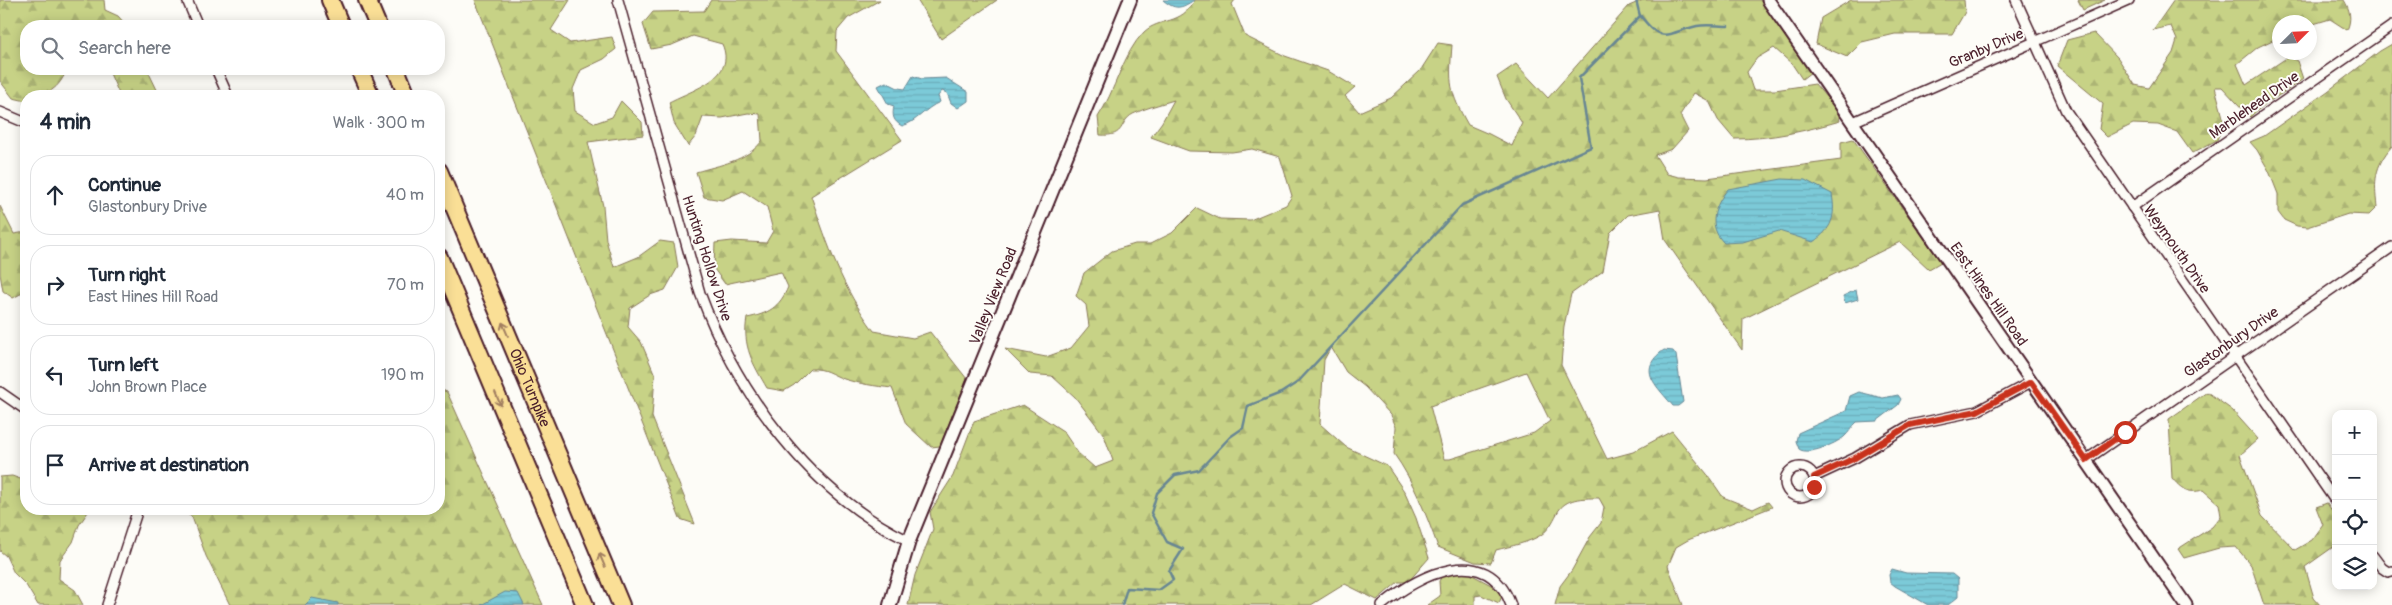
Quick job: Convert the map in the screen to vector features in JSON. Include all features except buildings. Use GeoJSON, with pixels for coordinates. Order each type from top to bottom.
{"type":"FeatureCollection","features":[{"type":"Feature","properties":{"kind":"highway"},"geometry":{"type":"LineString","coordinates":[[330,0],[338,20]]}},
{"type":"Feature","properties":{"kind":"highway"},"geometry":{"type":"LineString","coordinates":[[367,0],[375,20]]}},
{"type":"Feature","properties":{"kind":"highway"},"geometry":{"type":"LineString","coordinates":[[362,75],[368,90]]}},
{"type":"Feature","properties":{"kind":"highway"},"geometry":{"type":"LineString","coordinates":[[398,75],[405,90]]}},
{"type":"Feature","properties":{"kind":"highway","name":"Ohio Turnpike"},"geometry":{"type":"LineString","coordinates":[[445,186],[621,605]]}},
{"type":"Feature","properties":{"kind":"highway"},"geometry":{"type":"LineString","coordinates":[[445,271],[585,605]]}},
{"type":"Feature","properties":{"kind":"main road","name":"Valley View Road"},"geometry":{"type":"LineString","coordinates":[[890,605],[909,541],[1130,0]]}},
{"type":"Feature","properties":{"kind":"street"},"geometry":{"type":"LineString","coordinates":[[187,0],[195,20]]}},
{"type":"Feature","properties":{"kind":"street","name":"Hunting Hollow Drive"},"geometry":{"type":"LineString","coordinates":[[618,0],[700,292],[710,319],[729,358],[760,410],[794,450],[836,492],[888,530],[909,541]]}},
{"type":"Feature","properties":{"kind":"street","name":"East Hines Hill Road"},"geometry":{"type":"LineString","coordinates":[[1768,0],[2186,605]]}},
{"type":"Feature","properties":{"kind":"street","name":"Weymouth Drive"},"geometry":{"type":"LineString","coordinates":[[2016,0],[2066,111],[2335,500]]}},
{"type":"Feature","properties":{"kind":"street","name":"Granby Drive"},"geometry":{"type":"LineString","coordinates":[[1853,122],[2129,0]]}},
{"type":"Feature","properties":{"kind":"street","name":"Marblehead Drive"},"geometry":{"type":"LineString","coordinates":[[2132,207],[2392,26]]}},
{"type":"Feature","properties":{"kind":"street"},"geometry":{"type":"LineString","coordinates":[[219,75],[225,90]]}},
{"type":"Feature","properties":{"kind":"street"},"geometry":{"type":"LineString","coordinates":[[0,112],[20,120]]}},
{"type":"Feature","properties":{"kind":"street","name":"Glastonbury Drive"},"geometry":{"type":"LineString","coordinates":[[2086,460],[2392,247]]}},
{"type":"Feature","properties":{"kind":"street"},"geometry":{"type":"LineString","coordinates":[[1814,477],[1855,458],[1910,425],[1977,411],[2031,382]]}},
{"type":"Feature","properties":{"kind":"street"},"geometry":{"type":"LineString","coordinates":[[0,392],[20,406]]}},
{"type":"Feature","properties":{"kind":"street"},"geometry":{"type":"LineString","coordinates":[[107,605],[136,515]]}},
{"type":"Feature","properties":{"kind":"street"},"geometry":{"type":"LineString","coordinates":[[2377,561],[2382,568],[2390,571]]}},
{"type":"Feature","properties":{"kind":"street"},"geometry":{"type":"LineString","coordinates":[[1382,605],[1429,575],[1459,567],[1486,574],[1501,586],[1511,605]]}},
{"type":"Feature","properties":{"kind":"green space"},"geometry":{"type":"Polygon","coordinates":[[[0,0],[104,0],[105,10],[118,16],[122,20],[20,20],[20,75],[64,75],[52,90],[20,90],[20,100],[13,98],[0,81],[0,0]]]}},
{"type":"Feature","properties":{"kind":"green space"},"geometry":{"type":"Polygon","coordinates":[[[475,0],[570,0],[551,30],[570,43],[612,37],[616,49],[604,59],[581,70],[573,89],[575,111],[595,123],[612,117],[621,101],[642,122],[643,135],[588,142],[603,206],[606,240],[614,267],[638,257],[660,241],[674,243],[678,267],[665,290],[650,295],[630,308],[628,327],[641,342],[655,375],[652,417],[695,524],[680,519],[475,0]]]}},
{"type":"Feature","properties":{"kind":"green space"},"geometry":{"type":"Polygon","coordinates":[[[711,0],[880,0],[848,18],[837,31],[836,51],[902,140],[811,196],[830,250],[844,282],[874,331],[913,338],[930,332],[967,379],[940,446],[931,447],[906,424],[892,388],[856,382],[824,370],[810,369],[794,385],[784,391],[767,388],[757,371],[747,346],[747,318],[767,312],[777,305],[788,287],[781,272],[725,284],[714,269],[715,243],[732,241],[766,243],[773,231],[767,207],[743,191],[722,200],[704,197],[696,172],[741,158],[756,148],[762,141],[760,114],[748,113],[722,118],[703,117],[696,136],[688,146],[674,123],[669,102],[701,87],[718,74],[724,66],[725,56],[722,44],[693,36],[672,45],[651,49],[643,24],[653,12],[704,11],[711,0]]]}},
{"type":"Feature","properties":{"kind":"green space"},"geometry":{"type":"Polygon","coordinates":[[[917,0],[997,0],[941,39],[917,0]]]}},
{"type":"Feature","properties":{"kind":"green space"},"geometry":{"type":"Polygon","coordinates":[[[1195,0],[1235,0],[1232,4],[1245,36],[1285,56],[1328,71],[1355,87],[1345,96],[1359,112],[1391,98],[1420,71],[1438,43],[1452,45],[1452,87],[1457,104],[1468,125],[1512,146],[1522,123],[1506,99],[1497,77],[1516,64],[1548,98],[1629,6],[1643,0],[1760,0],[1811,72],[1802,79],[1792,64],[1774,48],[1757,58],[1747,72],[1753,90],[1775,90],[1815,84],[1837,110],[1840,121],[1788,134],[1734,139],[1718,120],[1709,101],[1694,93],[1680,115],[1688,131],[1672,149],[1655,155],[1667,174],[1679,177],[1707,178],[1841,160],[1841,142],[1853,139],[1941,262],[1929,269],[1900,242],[1743,319],[1742,350],[1665,240],[1660,209],[1628,215],[1610,233],[1603,271],[1571,294],[1564,326],[1561,365],[1607,459],[1633,452],[1672,431],[1723,497],[1753,509],[1768,502],[1772,507],[1688,540],[1676,547],[1668,566],[1683,605],[1555,605],[1560,586],[1572,570],[1590,537],[1601,523],[1604,507],[1599,498],[1578,499],[1567,503],[1559,510],[1550,526],[1541,535],[1525,542],[1496,550],[1491,563],[1475,562],[1438,547],[1414,487],[1394,454],[1396,427],[1391,415],[1365,387],[1346,372],[1331,347],[1324,360],[1320,424],[1346,447],[1387,466],[1404,491],[1416,518],[1429,558],[1408,582],[1398,582],[1377,600],[1345,584],[1311,605],[908,605],[915,575],[933,529],[930,512],[953,476],[974,421],[1023,405],[1063,431],[1078,453],[1095,468],[1113,461],[1104,435],[1075,397],[1052,376],[1030,374],[1005,349],[1046,357],[1071,348],[1089,326],[1086,305],[1076,296],[1084,273],[1112,251],[1135,244],[1150,244],[1172,233],[1197,208],[1220,219],[1250,220],[1286,205],[1292,196],[1280,157],[1252,149],[1232,152],[1189,151],[1151,137],[1174,100],[1133,114],[1128,117],[1121,128],[1114,134],[1100,135],[1098,117],[1130,51],[1137,41],[1150,27],[1177,18],[1195,0]],[[1526,372],[1430,406],[1444,459],[1450,459],[1534,433],[1550,421],[1526,372]]]}},
{"type":"Feature","properties":{"kind":"green space"},"geometry":{"type":"Polygon","coordinates":[[[1851,0],[1964,0],[1965,12],[1952,34],[1895,34],[1862,42],[1847,57],[1816,44],[1821,18],[1851,0]]]}},
{"type":"Feature","properties":{"kind":"green space"},"geometry":{"type":"Polygon","coordinates":[[[2078,0],[2105,0],[2083,10],[2078,0]]]}},
{"type":"Feature","properties":{"kind":"green space"},"geometry":{"type":"Polygon","coordinates":[[[2174,0],[2344,0],[2348,7],[2350,18],[2347,30],[2330,19],[2317,23],[2317,15],[2272,15],[2272,40],[2258,47],[2237,64],[2246,85],[2284,60],[2297,61],[2303,79],[2250,117],[2222,87],[2215,87],[2224,121],[2217,140],[2192,153],[2177,132],[2158,125],[2133,124],[2107,137],[2099,129],[2103,104],[2057,66],[2067,40],[2094,33],[2118,58],[2135,85],[2149,88],[2173,53],[2177,40],[2171,26],[2153,30],[2174,0]]]}},
{"type":"Feature","properties":{"kind":"green space"},"geometry":{"type":"Polygon","coordinates":[[[2392,44],[2392,146],[2382,161],[2377,175],[2377,207],[2369,215],[2348,214],[2308,227],[2297,226],[2284,220],[2278,212],[2278,194],[2269,171],[2250,142],[2264,136],[2392,44]]]}},
{"type":"Feature","properties":{"kind":"green space"},"geometry":{"type":"Polygon","coordinates":[[[111,75],[150,75],[157,90],[117,90],[111,75]]]}},
{"type":"Feature","properties":{"kind":"green space"},"geometry":{"type":"Polygon","coordinates":[[[0,206],[14,234],[20,233],[20,294],[13,298],[3,291],[0,274],[0,206]]]}},
{"type":"Feature","properties":{"kind":"green space"},"geometry":{"type":"Polygon","coordinates":[[[445,391],[447,392],[543,605],[230,605],[206,556],[192,517],[189,515],[445,515],[445,391]]]}},
{"type":"Feature","properties":{"kind":"green space"},"geometry":{"type":"Polygon","coordinates":[[[2207,392],[2232,410],[2258,439],[2240,455],[2262,516],[2295,550],[2312,540],[2323,525],[2316,507],[2327,503],[2332,511],[2332,548],[2305,567],[2314,598],[2320,605],[2264,605],[2251,565],[2236,547],[2219,548],[2184,558],[2178,549],[2212,527],[2221,516],[2219,504],[2203,490],[2185,490],[2172,478],[2169,419],[2207,392]]]}},
{"type":"Feature","properties":{"kind":"green space"},"geometry":{"type":"Polygon","coordinates":[[[12,476],[20,479],[20,515],[86,515],[79,525],[73,542],[60,560],[59,579],[75,590],[83,605],[38,605],[26,585],[14,573],[6,556],[0,551],[0,477],[12,476]]]}},
{"type":"Feature","properties":{"kind":"green space"},"geometry":{"type":"Polygon","coordinates":[[[1463,570],[1491,585],[1502,596],[1499,603],[1481,595],[1475,596],[1475,605],[1427,605],[1440,596],[1439,581],[1443,574],[1463,570]]]}},
{"type":"Feature","properties":{"kind":"water"},"geometry":{"type":"Polygon","coordinates":[[[1163,0],[1194,0],[1182,7],[1175,7],[1163,0]]]}},
{"type":"Feature","properties":{"kind":"water"},"geometry":{"type":"Polygon","coordinates":[[[913,76],[922,79],[946,78],[968,92],[968,101],[958,108],[951,103],[947,93],[942,91],[938,96],[940,102],[902,126],[894,118],[894,106],[888,104],[878,86],[886,82],[905,89],[913,76]]]}},
{"type":"Feature","properties":{"kind":"water"},"geometry":{"type":"Polygon","coordinates":[[[1782,179],[1805,180],[1832,194],[1833,216],[1825,232],[1813,242],[1779,231],[1743,242],[1724,243],[1715,230],[1714,216],[1719,202],[1728,189],[1782,179]]]}},
{"type":"Feature","properties":{"kind":"water"},"geometry":{"type":"Polygon","coordinates":[[[1856,290],[1858,299],[1845,303],[1843,296],[1856,290]]]}},
{"type":"Feature","properties":{"kind":"water"},"geometry":{"type":"Polygon","coordinates":[[[1664,350],[1673,351],[1676,355],[1683,402],[1678,406],[1673,406],[1661,392],[1650,371],[1655,357],[1664,350]]]}},
{"type":"Feature","properties":{"kind":"water"},"geometry":{"type":"Polygon","coordinates":[[[1859,392],[1883,398],[1898,395],[1901,399],[1898,405],[1877,421],[1857,422],[1846,435],[1834,443],[1815,450],[1803,451],[1799,449],[1796,441],[1798,433],[1846,411],[1850,396],[1859,392]]]}},
{"type":"Feature","properties":{"kind":"water"},"geometry":{"type":"Polygon","coordinates":[[[1892,569],[1906,573],[1952,574],[1958,579],[1958,597],[1948,605],[1928,605],[1890,582],[1889,575],[1892,569]]]}},
{"type":"Feature","properties":{"kind":"water"},"geometry":{"type":"Polygon","coordinates":[[[505,592],[518,593],[524,605],[481,605],[505,592]]]}},
{"type":"Feature","properties":{"kind":"water"},"geometry":{"type":"Polygon","coordinates":[[[312,598],[338,603],[338,605],[305,605],[312,598]]]}},
{"type":"Feature","properties":{"kind":"waterway"},"geometry":{"type":"LineString","coordinates":[[1122,605],[1127,588],[1159,590],[1173,580],[1169,571],[1183,549],[1167,542],[1151,513],[1157,493],[1175,475],[1199,470],[1230,437],[1243,428],[1248,406],[1281,393],[1298,382],[1462,205],[1591,147],[1579,78],[1640,16],[1636,0]]}},
{"type":"Feature","properties":{"kind":"waterway"},"geometry":{"type":"LineString","coordinates":[[1640,15],[1654,31],[1666,35],[1701,25],[1728,26]]}},
{"type":"Feature","properties":{"kind":"route"},"geometry":{"type":"LineString","coordinates":[[1814,487],[1814,477],[1855,458],[1910,425],[1977,411],[2031,382],[2086,460],[2125,432]]}}]}
